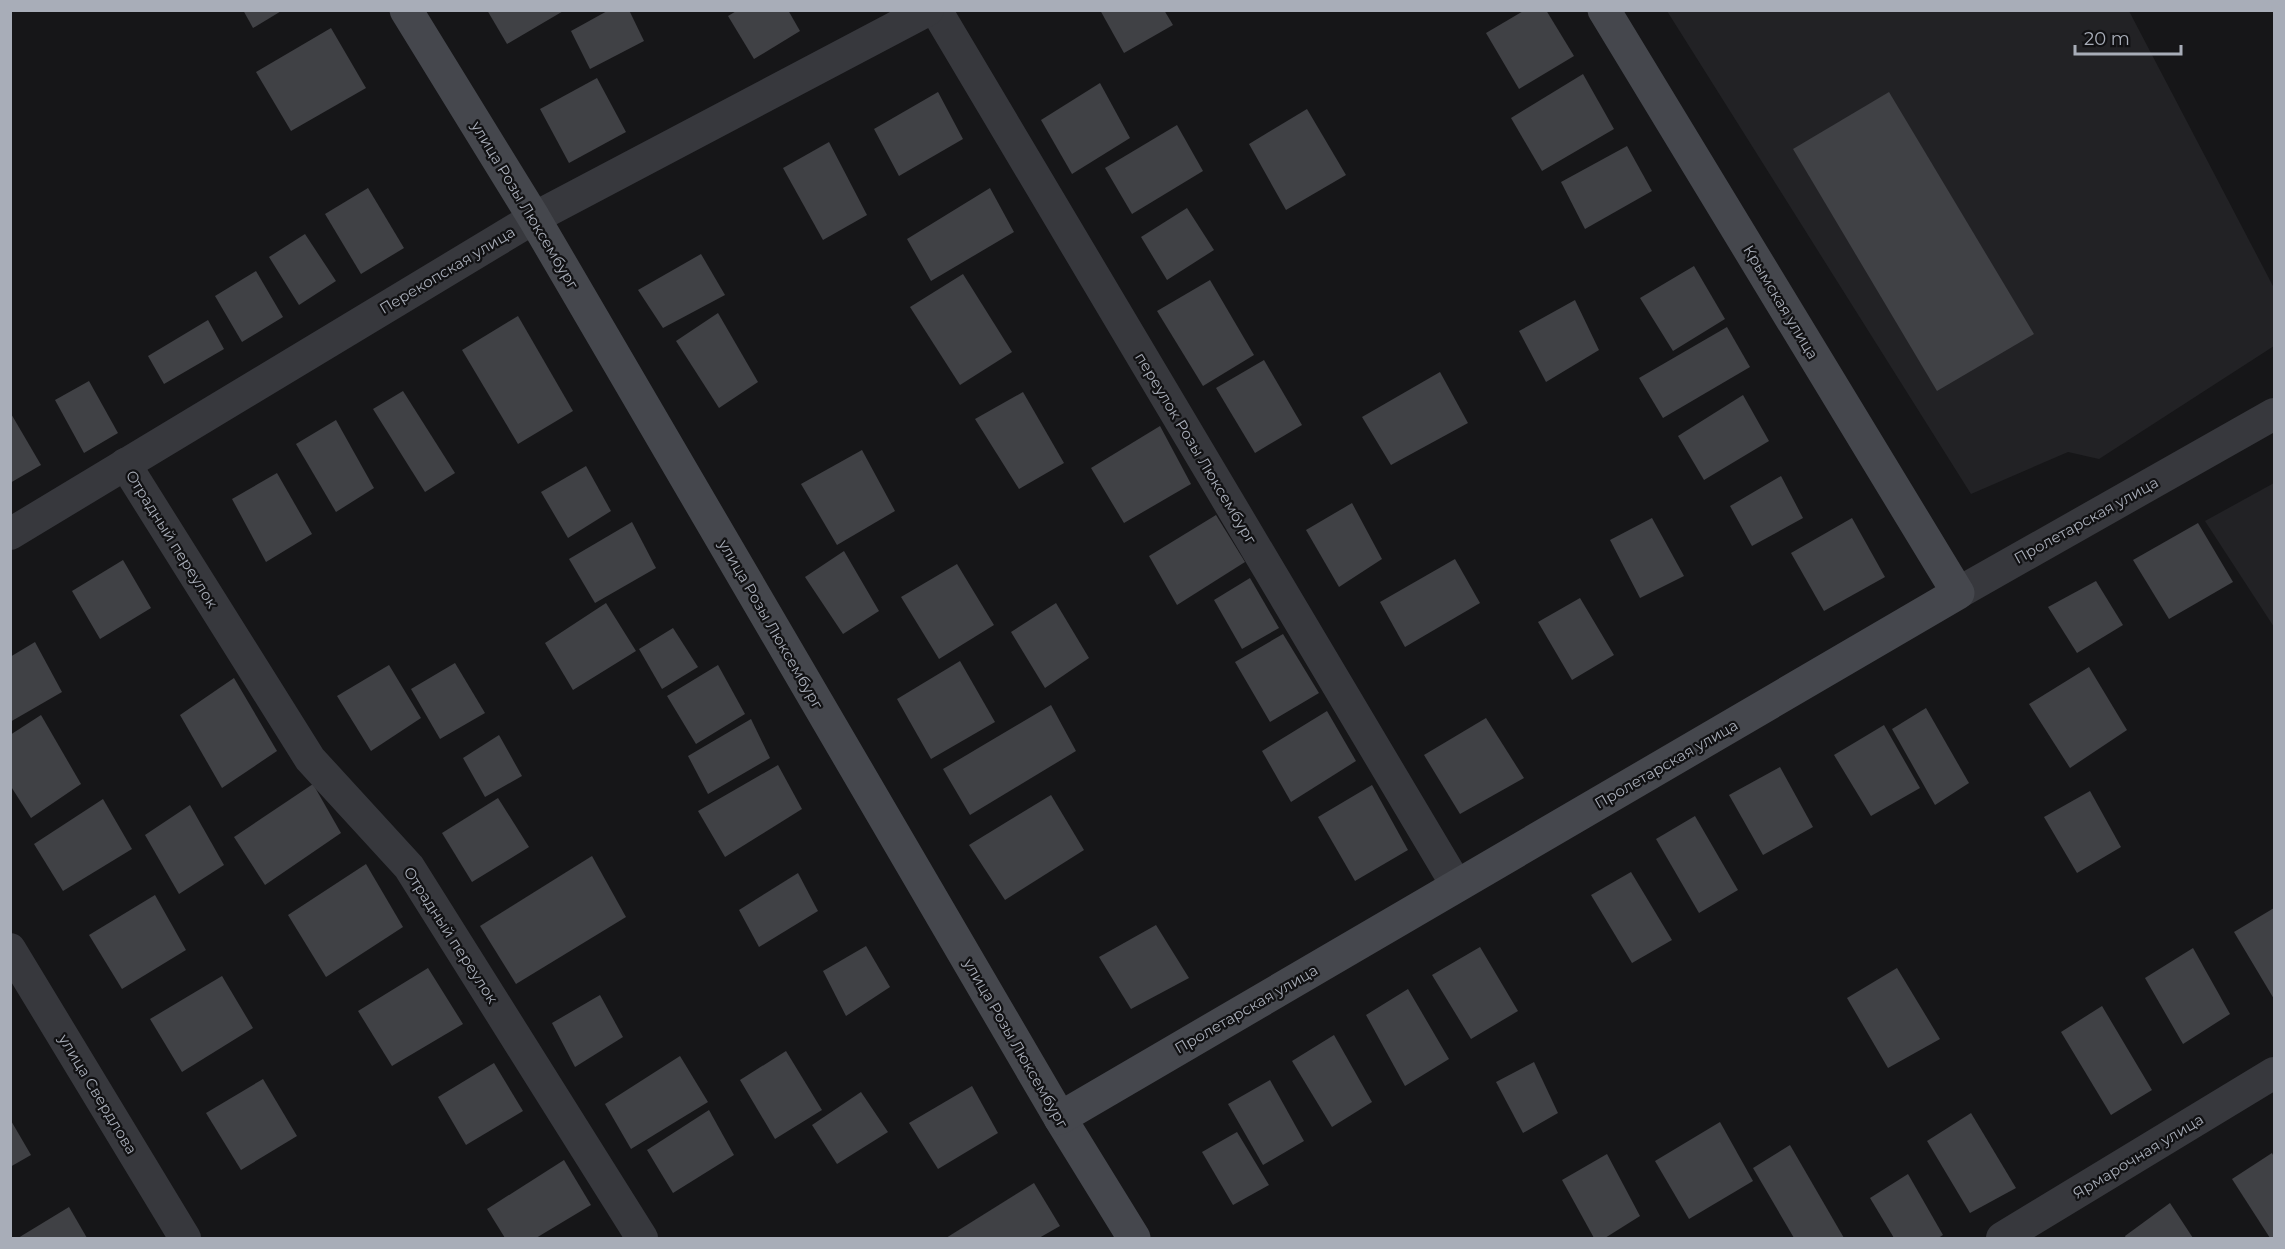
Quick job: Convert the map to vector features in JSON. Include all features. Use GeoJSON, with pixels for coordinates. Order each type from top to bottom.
{"type":"FeatureCollection","features":[{"type":"Feature","properties":{"kind":"main road","name":"улица Розы Люксембург"},"geometry":{"type":"LineString","coordinates":[[406,10],[534,218],[1060,1118],[1134,1239]]}},
{"type":"Feature","properties":{"kind":"main road","name":"Крымская улица"},"geometry":{"type":"LineString","coordinates":[[1604,10],[1958,593]]}},
{"type":"Feature","properties":{"kind":"main road","name":"Пролетарская улица"},"geometry":{"type":"LineString","coordinates":[[1060,1118],[1958,593]]}},
{"type":"Feature","properties":{"kind":"street","name":"Перекопская улица"},"geometry":{"type":"LineString","coordinates":[[10,534],[534,218],[928,10]]}},
{"type":"Feature","properties":{"kind":"street","name":"переулок Розы Люксембург"},"geometry":{"type":"LineString","coordinates":[[936,10],[1457,886]]}},
{"type":"Feature","properties":{"kind":"street","name":"Пролетарская улица"},"geometry":{"type":"LineString","coordinates":[[1958,593],[2274,414]]}},
{"type":"Feature","properties":{"kind":"street","name":"Отрадный переулок"},"geometry":{"type":"LineString","coordinates":[[124,464],[310,759],[409,867],[642,1239]]}},
{"type":"Feature","properties":{"kind":"street","name":"улица Свердлова"},"geometry":{"type":"LineString","coordinates":[[10,949],[185,1239]]}},
{"type":"Feature","properties":{"kind":"street","name":"Ярмарочная улица"},"geometry":{"type":"LineString","coordinates":[[2002,1239],[2274,1073]]}},
{"type":"Feature","properties":{"kind":"shaded area"},"geometry":{"type":"Polygon","coordinates":[[[1667,11],[2129,11],[2274,288],[2274,346],[2099,459],[2068,452],[1971,494],[1667,11]]]}},
{"type":"Feature","properties":{"kind":"shaded area"},"geometry":{"type":"Polygon","coordinates":[[[2274,483],[2274,627],[2205,521],[2274,483]]]}},
{"type":"Feature","properties":{"kind":"building"},"geometry":{"type":"Polygon","coordinates":[[[243,10],[283,10],[253,28],[243,10]]]}},
{"type":"Feature","properties":{"kind":"building"},"geometry":{"type":"Polygon","coordinates":[[[487,10],[565,10],[507,44],[487,10]]]}},
{"type":"Feature","properties":{"kind":"building"},"geometry":{"type":"Polygon","coordinates":[[[609,10],[629,10],[644,41],[590,69],[571,31],[609,10]]]}},
{"type":"Feature","properties":{"kind":"building"},"geometry":{"type":"Polygon","coordinates":[[[738,10],[788,10],[800,31],[754,59],[728,16],[738,10]]]}},
{"type":"Feature","properties":{"kind":"building"},"geometry":{"type":"Polygon","coordinates":[[[1100,10],[1164,10],[1173,25],[1124,53],[1100,10]]]}},
{"type":"Feature","properties":{"kind":"building"},"geometry":{"type":"Polygon","coordinates":[[[1525,10],[1546,10],[1574,56],[1519,89],[1486,33],[1525,10]]]}},
{"type":"Feature","properties":{"kind":"building"},"geometry":{"type":"Polygon","coordinates":[[[331,28],[366,88],[291,131],[256,72],[331,28]]]}},
{"type":"Feature","properties":{"kind":"building"},"geometry":{"type":"Polygon","coordinates":[[[1583,74],[1614,129],[1542,171],[1511,118],[1583,74]]]}},
{"type":"Feature","properties":{"kind":"building"},"geometry":{"type":"Polygon","coordinates":[[[597,78],[626,132],[569,163],[540,109],[597,78]]]}},
{"type":"Feature","properties":{"kind":"building"},"geometry":{"type":"Polygon","coordinates":[[[1100,83],[1130,138],[1072,174],[1041,120],[1100,83]]]}},
{"type":"Feature","properties":{"kind":"building"},"geometry":{"type":"Polygon","coordinates":[[[938,92],[963,139],[899,176],[874,129],[938,92]]]}},
{"type":"Feature","properties":{"kind":"building"},"geometry":{"type":"Polygon","coordinates":[[[1889,92],[2034,334],[1937,391],[1793,149],[1889,92]]]}},
{"type":"Feature","properties":{"kind":"building"},"geometry":{"type":"Polygon","coordinates":[[[1307,109],[1346,175],[1286,210],[1249,144],[1307,109]]]}},
{"type":"Feature","properties":{"kind":"building"},"geometry":{"type":"Polygon","coordinates":[[[1177,125],[1203,171],[1132,214],[1105,168],[1177,125]]]}},
{"type":"Feature","properties":{"kind":"building"},"geometry":{"type":"Polygon","coordinates":[[[829,142],[867,215],[823,240],[783,168],[829,142]]]}},
{"type":"Feature","properties":{"kind":"building"},"geometry":{"type":"Polygon","coordinates":[[[1627,146],[1652,191],[1585,229],[1561,182],[1627,146]]]}},
{"type":"Feature","properties":{"kind":"building"},"geometry":{"type":"Polygon","coordinates":[[[368,188],[404,248],[361,274],[325,214],[368,188]]]}},
{"type":"Feature","properties":{"kind":"building"},"geometry":{"type":"Polygon","coordinates":[[[990,188],[1014,232],[931,281],[907,239],[990,188]]]}},
{"type":"Feature","properties":{"kind":"building"},"geometry":{"type":"Polygon","coordinates":[[[1187,208],[1214,250],[1167,280],[1141,237],[1187,208]]]}},
{"type":"Feature","properties":{"kind":"building"},"geometry":{"type":"Polygon","coordinates":[[[305,234],[336,281],[299,305],[269,257],[305,234]]]}},
{"type":"Feature","properties":{"kind":"building"},"geometry":{"type":"Polygon","coordinates":[[[701,254],[725,295],[663,328],[638,290],[701,254]]]}},
{"type":"Feature","properties":{"kind":"building"},"geometry":{"type":"Polygon","coordinates":[[[1694,266],[1725,319],[1673,351],[1640,298],[1694,266]]]}},
{"type":"Feature","properties":{"kind":"building"},"geometry":{"type":"Polygon","coordinates":[[[256,271],[283,317],[242,342],[215,296],[256,271]]]}},
{"type":"Feature","properties":{"kind":"building"},"geometry":{"type":"Polygon","coordinates":[[[963,274],[1012,352],[960,385],[910,307],[963,274]]]}},
{"type":"Feature","properties":{"kind":"building"},"geometry":{"type":"Polygon","coordinates":[[[1210,280],[1254,355],[1203,386],[1157,311],[1210,280]]]}},
{"type":"Feature","properties":{"kind":"building"},"geometry":{"type":"Polygon","coordinates":[[[1575,300],[1599,350],[1546,382],[1519,331],[1575,300]]]}},
{"type":"Feature","properties":{"kind":"building"},"geometry":{"type":"Polygon","coordinates":[[[718,313],[758,382],[719,408],[676,341],[718,313]]]}},
{"type":"Feature","properties":{"kind":"building"},"geometry":{"type":"Polygon","coordinates":[[[518,316],[573,411],[518,444],[462,350],[518,316]]]}},
{"type":"Feature","properties":{"kind":"building"},"geometry":{"type":"Polygon","coordinates":[[[208,320],[224,349],[164,384],[148,356],[208,320]]]}},
{"type":"Feature","properties":{"kind":"building"},"geometry":{"type":"Polygon","coordinates":[[[1727,327],[1750,367],[1663,418],[1639,378],[1727,327]]]}},
{"type":"Feature","properties":{"kind":"building"},"geometry":{"type":"Polygon","coordinates":[[[1264,360],[1302,425],[1255,453],[1216,388],[1264,360]]]}},
{"type":"Feature","properties":{"kind":"building"},"geometry":{"type":"Polygon","coordinates":[[[1440,372],[1468,423],[1391,465],[1362,417],[1440,372]]]}},
{"type":"Feature","properties":{"kind":"building"},"geometry":{"type":"Polygon","coordinates":[[[89,381],[118,433],[84,453],[55,400],[89,381]]]}},
{"type":"Feature","properties":{"kind":"building"},"geometry":{"type":"Polygon","coordinates":[[[403,391],[455,473],[425,492],[373,409],[403,391]]]}},
{"type":"Feature","properties":{"kind":"building"},"geometry":{"type":"Polygon","coordinates":[[[1023,392],[1064,463],[1019,489],[975,419],[1023,392]]]}},
{"type":"Feature","properties":{"kind":"building"},"geometry":{"type":"Polygon","coordinates":[[[1743,395],[1769,441],[1704,480],[1678,436],[1743,395]]]}},
{"type":"Feature","properties":{"kind":"building"},"geometry":{"type":"Polygon","coordinates":[[[10,412],[41,465],[10,483],[10,412]]]}},
{"type":"Feature","properties":{"kind":"building"},"geometry":{"type":"Polygon","coordinates":[[[336,420],[374,488],[336,512],[296,444],[336,420]]]}},
{"type":"Feature","properties":{"kind":"building"},"geometry":{"type":"Polygon","coordinates":[[[1160,426],[1191,484],[1124,523],[1091,468],[1160,426]]]}},
{"type":"Feature","properties":{"kind":"building"},"geometry":{"type":"Polygon","coordinates":[[[862,450],[895,511],[837,545],[801,484],[862,450]]]}},
{"type":"Feature","properties":{"kind":"building"},"geometry":{"type":"Polygon","coordinates":[[[586,466],[611,511],[568,538],[541,492],[586,466]]]}},
{"type":"Feature","properties":{"kind":"building"},"geometry":{"type":"Polygon","coordinates":[[[277,473],[312,534],[266,562],[232,499],[277,473]]]}},
{"type":"Feature","properties":{"kind":"building"},"geometry":{"type":"Polygon","coordinates":[[[1781,476],[1803,518],[1752,546],[1730,506],[1781,476]]]}},
{"type":"Feature","properties":{"kind":"building"},"geometry":{"type":"Polygon","coordinates":[[[1352,503],[1382,559],[1339,587],[1306,530],[1352,503]]]}},
{"type":"Feature","properties":{"kind":"building"},"geometry":{"type":"Polygon","coordinates":[[[1216,515],[1245,562],[1177,605],[1149,556],[1216,515]]]}},
{"type":"Feature","properties":{"kind":"building"},"geometry":{"type":"Polygon","coordinates":[[[1652,518],[1684,576],[1640,598],[1610,540],[1652,518]]]}},
{"type":"Feature","properties":{"kind":"building"},"geometry":{"type":"Polygon","coordinates":[[[1852,518],[1885,577],[1824,611],[1791,553],[1852,518]]]}},
{"type":"Feature","properties":{"kind":"building"},"geometry":{"type":"Polygon","coordinates":[[[632,522],[656,568],[595,603],[569,559],[632,522]]]}},
{"type":"Feature","properties":{"kind":"building"},"geometry":{"type":"Polygon","coordinates":[[[2198,523],[2233,582],[2169,619],[2133,560],[2198,523]]]}},
{"type":"Feature","properties":{"kind":"building"},"geometry":{"type":"Polygon","coordinates":[[[844,551],[879,611],[843,634],[805,577],[844,551]]]}},
{"type":"Feature","properties":{"kind":"building"},"geometry":{"type":"Polygon","coordinates":[[[1455,559],[1480,603],[1405,647],[1380,602],[1455,559]]]}},
{"type":"Feature","properties":{"kind":"building"},"geometry":{"type":"Polygon","coordinates":[[[123,560],[151,608],[100,639],[72,591],[123,560]]]}},
{"type":"Feature","properties":{"kind":"building"},"geometry":{"type":"Polygon","coordinates":[[[957,564],[994,625],[939,659],[901,597],[957,564]]]}},
{"type":"Feature","properties":{"kind":"building"},"geometry":{"type":"Polygon","coordinates":[[[1250,578],[1279,628],[1242,649],[1214,600],[1250,578]]]}},
{"type":"Feature","properties":{"kind":"building"},"geometry":{"type":"Polygon","coordinates":[[[2096,581],[2123,625],[2077,653],[2048,607],[2096,581]]]}},
{"type":"Feature","properties":{"kind":"building"},"geometry":{"type":"Polygon","coordinates":[[[1580,598],[1614,655],[1572,680],[1538,622],[1580,598]]]}},
{"type":"Feature","properties":{"kind":"building"},"geometry":{"type":"Polygon","coordinates":[[[606,603],[636,651],[573,690],[545,643],[606,603]]]}},
{"type":"Feature","properties":{"kind":"building"},"geometry":{"type":"Polygon","coordinates":[[[1056,603],[1089,658],[1045,688],[1011,632],[1056,603]]]}},
{"type":"Feature","properties":{"kind":"building"},"geometry":{"type":"Polygon","coordinates":[[[673,628],[698,667],[662,689],[639,649],[673,628]]]}},
{"type":"Feature","properties":{"kind":"building"},"geometry":{"type":"Polygon","coordinates":[[[1283,634],[1319,693],[1270,722],[1235,662],[1283,634]]]}},
{"type":"Feature","properties":{"kind":"building"},"geometry":{"type":"Polygon","coordinates":[[[35,642],[62,692],[10,722],[10,657],[35,642]]]}},
{"type":"Feature","properties":{"kind":"building"},"geometry":{"type":"Polygon","coordinates":[[[960,661],[995,722],[931,759],[897,699],[960,661]]]}},
{"type":"Feature","properties":{"kind":"building"},"geometry":{"type":"Polygon","coordinates":[[[455,663],[485,713],[440,739],[411,689],[455,663]]]}},
{"type":"Feature","properties":{"kind":"building"},"geometry":{"type":"Polygon","coordinates":[[[389,665],[421,718],[371,751],[337,696],[389,665]]]}},
{"type":"Feature","properties":{"kind":"building"},"geometry":{"type":"Polygon","coordinates":[[[718,665],[745,714],[696,744],[667,696],[718,665]]]}},
{"type":"Feature","properties":{"kind":"building"},"geometry":{"type":"Polygon","coordinates":[[[2089,667],[2127,730],[2070,768],[2029,704],[2089,667]]]}},
{"type":"Feature","properties":{"kind":"building"},"geometry":{"type":"Polygon","coordinates":[[[234,678],[277,751],[222,788],[180,715],[234,678]]]}},
{"type":"Feature","properties":{"kind":"building"},"geometry":{"type":"Polygon","coordinates":[[[1051,705],[1076,751],[970,815],[943,769],[1051,705]]]}},
{"type":"Feature","properties":{"kind":"building"},"geometry":{"type":"Polygon","coordinates":[[[1926,708],[1969,783],[1935,805],[1892,729],[1926,708]]]}},
{"type":"Feature","properties":{"kind":"building"},"geometry":{"type":"Polygon","coordinates":[[[1327,711],[1356,761],[1291,802],[1262,751],[1327,711]]]}},
{"type":"Feature","properties":{"kind":"building"},"geometry":{"type":"Polygon","coordinates":[[[41,715],[81,784],[31,818],[10,785],[10,735],[41,715]]]}},
{"type":"Feature","properties":{"kind":"building"},"geometry":{"type":"Polygon","coordinates":[[[1486,718],[1524,778],[1460,814],[1424,755],[1486,718]]]}},
{"type":"Feature","properties":{"kind":"building"},"geometry":{"type":"Polygon","coordinates":[[[751,719],[770,758],[708,794],[688,756],[751,719]]]}},
{"type":"Feature","properties":{"kind":"building"},"geometry":{"type":"Polygon","coordinates":[[[1884,725],[1920,788],[1871,816],[1834,755],[1884,725]]]}},
{"type":"Feature","properties":{"kind":"building"},"geometry":{"type":"Polygon","coordinates":[[[499,735],[522,776],[485,797],[463,758],[499,735]]]}},
{"type":"Feature","properties":{"kind":"building"},"geometry":{"type":"Polygon","coordinates":[[[778,765],[802,809],[725,857],[698,811],[778,765]]]}},
{"type":"Feature","properties":{"kind":"building"},"geometry":{"type":"Polygon","coordinates":[[[1780,767],[1813,827],[1763,855],[1729,795],[1780,767]]]}},
{"type":"Feature","properties":{"kind":"building"},"geometry":{"type":"Polygon","coordinates":[[[313,784],[341,833],[265,885],[234,837],[313,784]]]}},
{"type":"Feature","properties":{"kind":"building"},"geometry":{"type":"Polygon","coordinates":[[[1372,785],[1408,850],[1355,881],[1318,817],[1372,785]]]}},
{"type":"Feature","properties":{"kind":"building"},"geometry":{"type":"Polygon","coordinates":[[[2090,791],[2121,847],[2077,873],[2044,817],[2090,791]]]}},
{"type":"Feature","properties":{"kind":"building"},"geometry":{"type":"Polygon","coordinates":[[[1051,795],[1084,850],[1005,900],[969,845],[1051,795]]]}},
{"type":"Feature","properties":{"kind":"building"},"geometry":{"type":"Polygon","coordinates":[[[498,798],[529,847],[472,882],[442,833],[498,798]]]}},
{"type":"Feature","properties":{"kind":"building"},"geometry":{"type":"Polygon","coordinates":[[[103,799],[132,849],[63,891],[34,844],[103,799]]]}},
{"type":"Feature","properties":{"kind":"building"},"geometry":{"type":"Polygon","coordinates":[[[190,805],[224,865],[179,894],[145,835],[190,805]]]}},
{"type":"Feature","properties":{"kind":"building"},"geometry":{"type":"Polygon","coordinates":[[[1695,816],[1738,890],[1699,913],[1656,839],[1695,816]]]}},
{"type":"Feature","properties":{"kind":"building"},"geometry":{"type":"Polygon","coordinates":[[[592,856],[626,917],[516,984],[480,926],[592,856]]]}},
{"type":"Feature","properties":{"kind":"building"},"geometry":{"type":"Polygon","coordinates":[[[366,864],[403,927],[326,977],[288,915],[366,864]]]}},
{"type":"Feature","properties":{"kind":"building"},"geometry":{"type":"Polygon","coordinates":[[[1631,872],[1672,940],[1632,963],[1591,895],[1631,872]]]}},
{"type":"Feature","properties":{"kind":"building"},"geometry":{"type":"Polygon","coordinates":[[[798,873],[818,911],[759,947],[739,910],[798,873]]]}},
{"type":"Feature","properties":{"kind":"building"},"geometry":{"type":"Polygon","coordinates":[[[155,895],[186,950],[122,989],[89,935],[155,895]]]}},
{"type":"Feature","properties":{"kind":"building"},"geometry":{"type":"Polygon","coordinates":[[[2274,908],[2274,999],[2234,932],[2274,908]]]}},
{"type":"Feature","properties":{"kind":"building"},"geometry":{"type":"Polygon","coordinates":[[[1156,925],[1189,978],[1131,1009],[1099,957],[1156,925]]]}},
{"type":"Feature","properties":{"kind":"building"},"geometry":{"type":"Polygon","coordinates":[[[866,946],[890,987],[846,1016],[823,971],[866,946]]]}},
{"type":"Feature","properties":{"kind":"building"},"geometry":{"type":"Polygon","coordinates":[[[1480,947],[1518,1011],[1471,1039],[1432,975],[1480,947]]]}},
{"type":"Feature","properties":{"kind":"building"},"geometry":{"type":"Polygon","coordinates":[[[2193,948],[2230,1014],[2183,1044],[2145,978],[2193,948]]]}},
{"type":"Feature","properties":{"kind":"building"},"geometry":{"type":"Polygon","coordinates":[[[428,968],[463,1024],[392,1066],[358,1011],[428,968]]]}},
{"type":"Feature","properties":{"kind":"building"},"geometry":{"type":"Polygon","coordinates":[[[1897,968],[1940,1039],[1888,1068],[1847,998],[1897,968]]]}},
{"type":"Feature","properties":{"kind":"building"},"geometry":{"type":"Polygon","coordinates":[[[222,976],[253,1028],[182,1072],[150,1019],[222,976]]]}},
{"type":"Feature","properties":{"kind":"building"},"geometry":{"type":"Polygon","coordinates":[[[1408,989],[1449,1059],[1405,1086],[1366,1015],[1408,989]]]}},
{"type":"Feature","properties":{"kind":"building"},"geometry":{"type":"Polygon","coordinates":[[[600,995],[623,1037],[575,1067],[552,1023],[600,995]]]}},
{"type":"Feature","properties":{"kind":"building"},"geometry":{"type":"Polygon","coordinates":[[[2102,1006],[2152,1090],[2111,1115],[2061,1032],[2102,1006]]]}},
{"type":"Feature","properties":{"kind":"building"},"geometry":{"type":"Polygon","coordinates":[[[1334,1035],[1372,1102],[1332,1127],[1292,1061],[1334,1035]]]}},
{"type":"Feature","properties":{"kind":"building"},"geometry":{"type":"Polygon","coordinates":[[[786,1051],[822,1110],[775,1139],[740,1080],[786,1051]]]}},
{"type":"Feature","properties":{"kind":"building"},"geometry":{"type":"Polygon","coordinates":[[[680,1056],[708,1102],[631,1149],[605,1104],[680,1056]]]}},
{"type":"Feature","properties":{"kind":"building"},"geometry":{"type":"Polygon","coordinates":[[[1534,1062],[1558,1113],[1523,1133],[1496,1082],[1534,1062]]]}},
{"type":"Feature","properties":{"kind":"building"},"geometry":{"type":"Polygon","coordinates":[[[494,1063],[523,1111],[466,1145],[438,1097],[494,1063]]]}},
{"type":"Feature","properties":{"kind":"building"},"geometry":{"type":"Polygon","coordinates":[[[263,1079],[297,1136],[241,1170],[206,1113],[263,1079]]]}},
{"type":"Feature","properties":{"kind":"building"},"geometry":{"type":"Polygon","coordinates":[[[1270,1080],[1304,1141],[1263,1165],[1228,1104],[1270,1080]]]}},
{"type":"Feature","properties":{"kind":"building"},"geometry":{"type":"Polygon","coordinates":[[[972,1086],[998,1133],[938,1169],[909,1123],[972,1086]]]}},
{"type":"Feature","properties":{"kind":"building"},"geometry":{"type":"Polygon","coordinates":[[[861,1092],[888,1132],[837,1164],[812,1125],[861,1092]]]}},
{"type":"Feature","properties":{"kind":"building"},"geometry":{"type":"Polygon","coordinates":[[[709,1110],[734,1155],[673,1193],[647,1150],[709,1110]]]}},
{"type":"Feature","properties":{"kind":"building"},"geometry":{"type":"Polygon","coordinates":[[[1971,1113],[2016,1188],[1970,1213],[1927,1141],[1971,1113]]]}},
{"type":"Feature","properties":{"kind":"building"},"geometry":{"type":"Polygon","coordinates":[[[10,1119],[31,1155],[10,1167],[10,1119]]]}},
{"type":"Feature","properties":{"kind":"building"},"geometry":{"type":"Polygon","coordinates":[[[1720,1122],[1753,1181],[1689,1219],[1655,1161],[1720,1122]]]}},
{"type":"Feature","properties":{"kind":"building"},"geometry":{"type":"Polygon","coordinates":[[[1237,1132],[1269,1185],[1233,1205],[1202,1152],[1237,1132]]]}},
{"type":"Feature","properties":{"kind":"building"},"geometry":{"type":"Polygon","coordinates":[[[1790,1145],[1844,1238],[1794,1238],[1753,1168],[1790,1145]]]}},
{"type":"Feature","properties":{"kind":"building"},"geometry":{"type":"Polygon","coordinates":[[[2272,1153],[2274,1157],[2274,1238],[2270,1238],[2232,1179],[2272,1153]]]}},
{"type":"Feature","properties":{"kind":"building"},"geometry":{"type":"Polygon","coordinates":[[[1607,1154],[1640,1216],[1605,1238],[1594,1238],[1562,1180],[1607,1154]]]}},
{"type":"Feature","properties":{"kind":"building"},"geometry":{"type":"Polygon","coordinates":[[[564,1160],[591,1205],[536,1238],[505,1238],[487,1209],[564,1160]]]}},
{"type":"Feature","properties":{"kind":"building"},"geometry":{"type":"Polygon","coordinates":[[[1908,1174],[1943,1235],[1938,1238],[1894,1238],[1870,1198],[1908,1174]]]}},
{"type":"Feature","properties":{"kind":"building"},"geometry":{"type":"Polygon","coordinates":[[[1034,1183],[1060,1226],[1039,1238],[946,1238],[1034,1183]]]}},
{"type":"Feature","properties":{"kind":"building"},"geometry":{"type":"Polygon","coordinates":[[[2170,1203],[2193,1238],[2126,1238],[2125,1236],[2170,1203]]]}},
{"type":"Feature","properties":{"kind":"building"},"geometry":{"type":"Polygon","coordinates":[[[69,1207],[87,1238],[18,1238],[69,1207]]]}}]}
